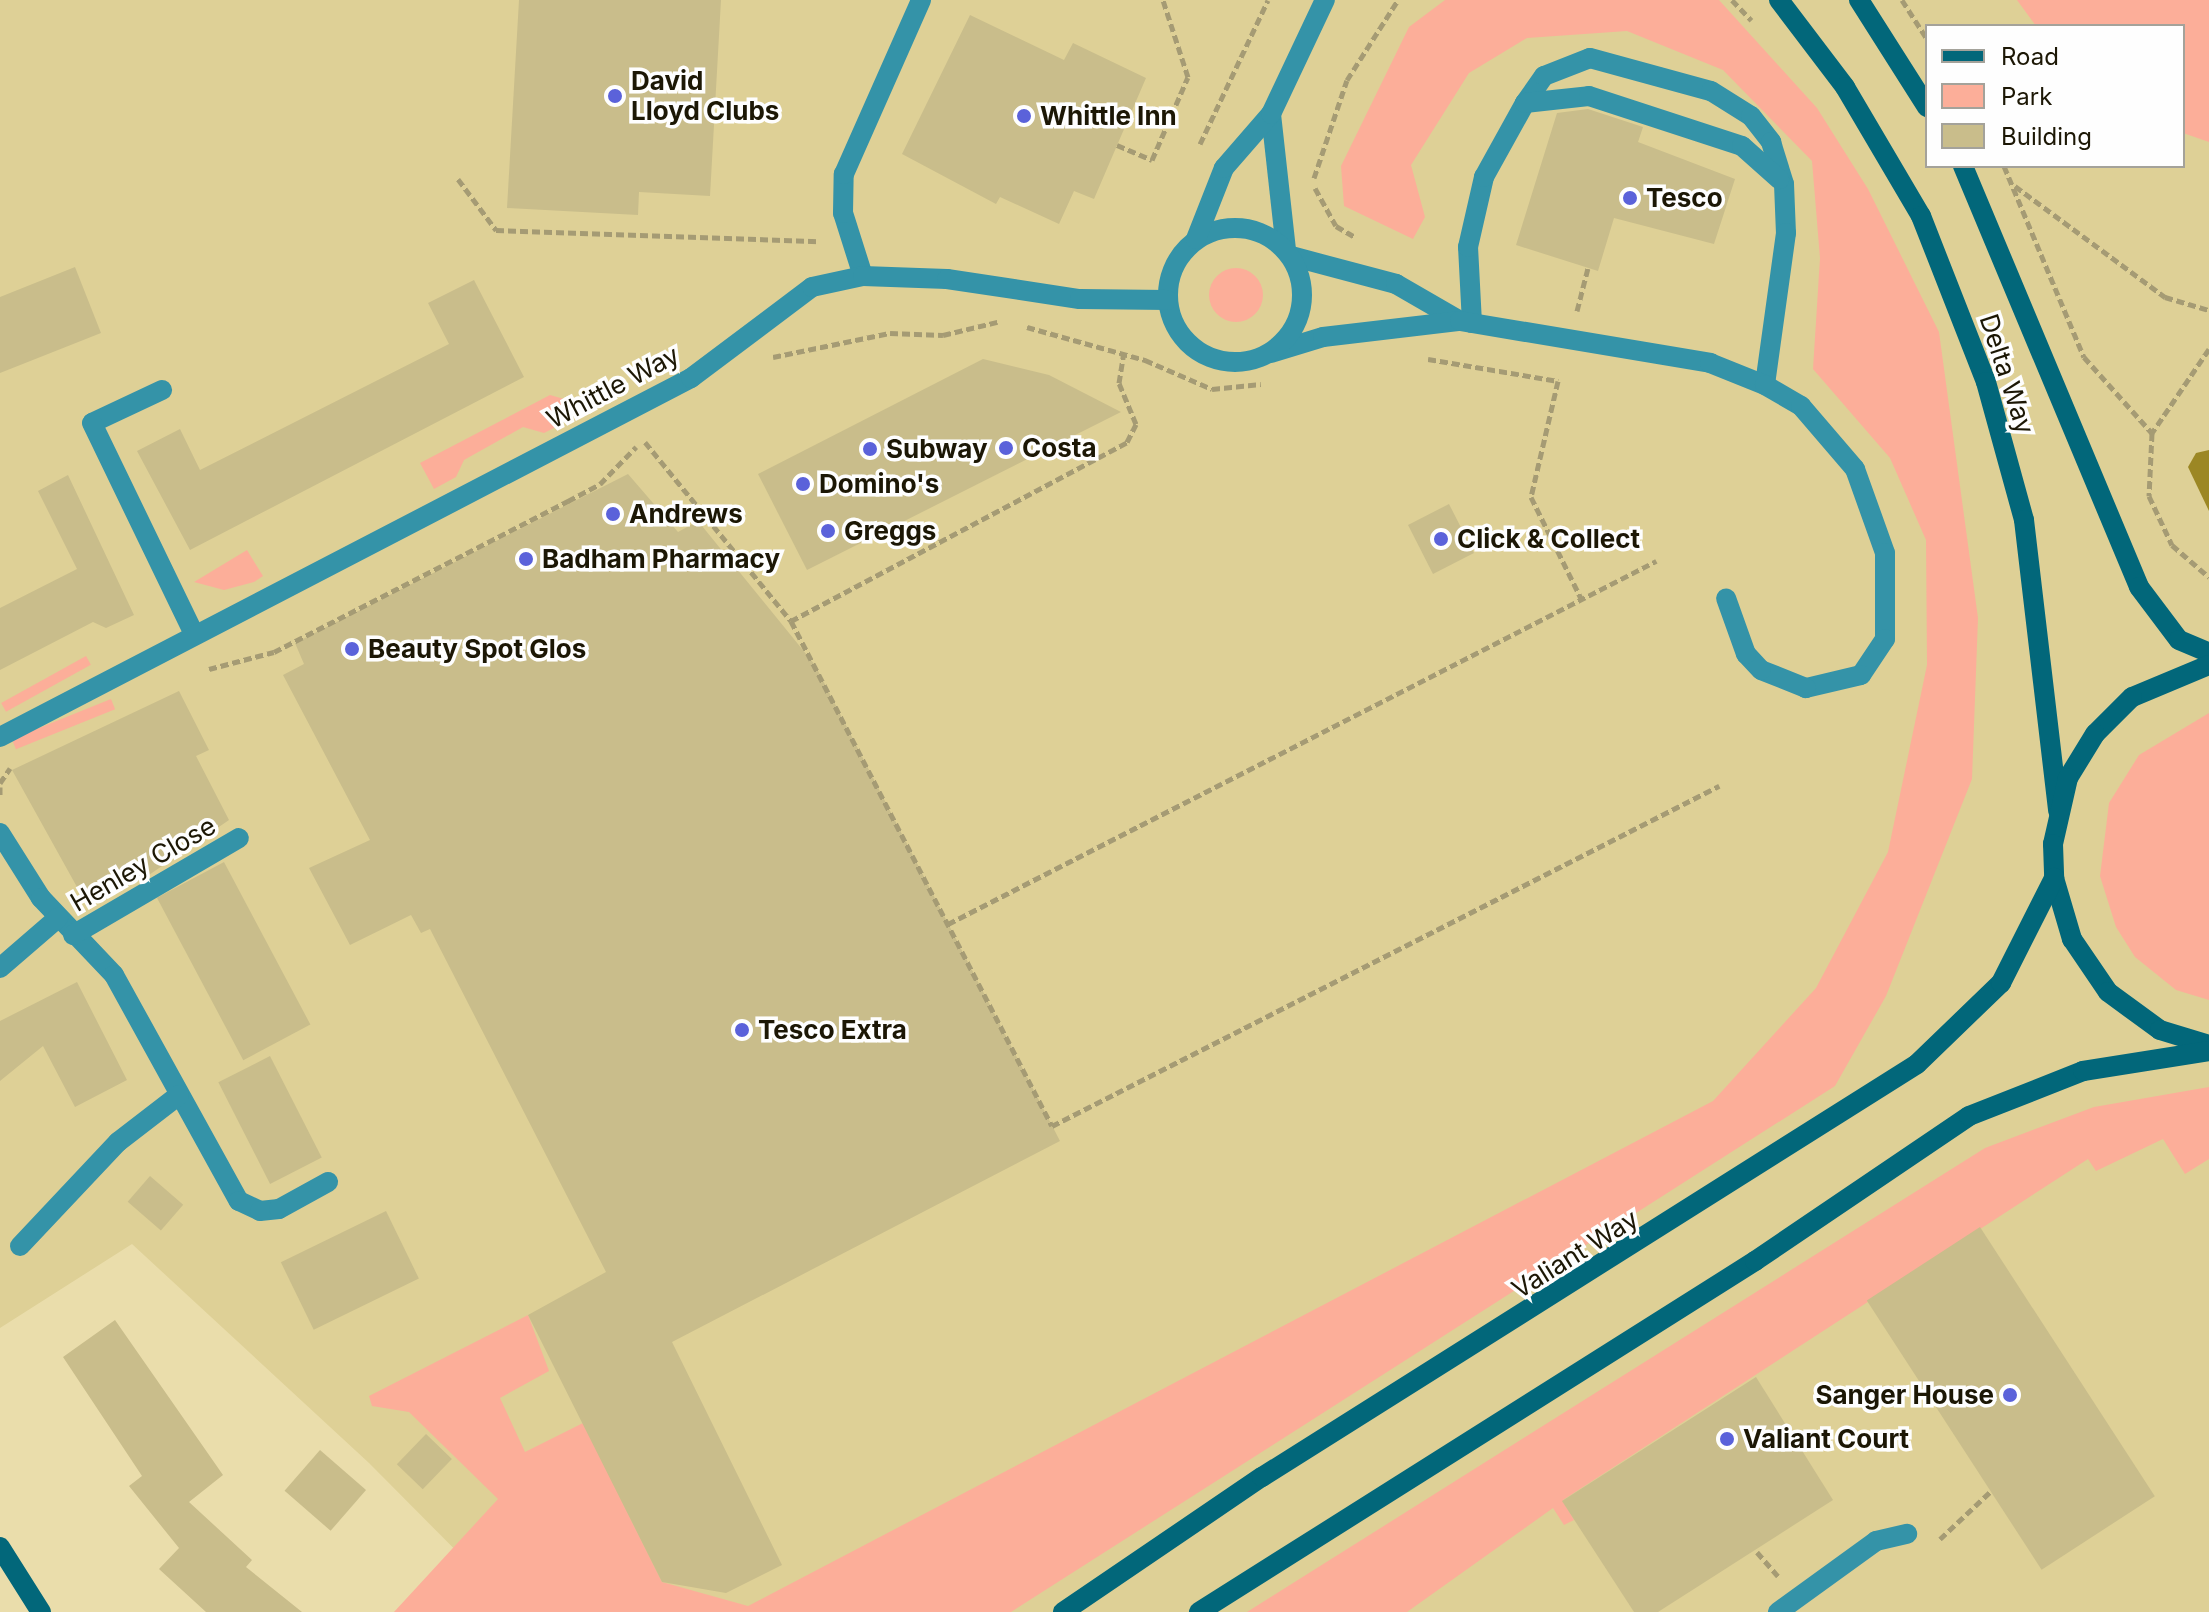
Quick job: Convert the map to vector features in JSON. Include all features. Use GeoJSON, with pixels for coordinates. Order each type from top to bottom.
{"type":"FeatureCollection","features":[{"type":"Feature","properties":{"kind":"main road","name":"Delta Way"},"geometry":{"type":"LineString","coordinates":[[1779,0],[1845,87],[1921,216],[1986,382],[2024,520],[2058,811]]}},
{"type":"Feature","properties":{"kind":"main road"},"geometry":{"type":"LineString","coordinates":[[1859,0],[1925,104]]}},
{"type":"Feature","properties":{"kind":"main road","name":"Delta Way"},"geometry":{"type":"LineString","coordinates":[[1964,168],[2139,587],[2179,640],[2209,653]]}},
{"type":"Feature","properties":{"kind":"main road"},"geometry":{"type":"LineString","coordinates":[[2209,665],[2132,697],[2095,734],[2058,811],[2054,878],[2072,939],[2108,992],[2160,1030],[2209,1048]]}},
{"type":"Feature","properties":{"kind":"main road","name":"Valiant Way"},"geometry":{"type":"LineString","coordinates":[[1063,1612],[1262,1477],[1917,1064],[2001,983],[2054,878]]}},
{"type":"Feature","properties":{"kind":"main road"},"geometry":{"type":"LineString","coordinates":[[1199,1612],[1755,1261],[1969,1116],[2083,1071],[2209,1048]]}},
{"type":"Feature","properties":{"kind":"main road"},"geometry":{"type":"LineString","coordinates":[[0,1549],[28,1612]]}},
{"type":"Feature","properties":{"kind":"main road"},"geometry":{"type":"LineString","coordinates":[[0,1549],[41,1612]]}},
{"type":"Feature","properties":{"kind":"street"},"geometry":{"type":"LineString","coordinates":[[863,276],[843,213],[844,174],[921,0]]}},
{"type":"Feature","properties":{"kind":"street"},"geometry":{"type":"LineString","coordinates":[[1326,2],[1271,114],[1224,168],[1196,239],[1174,266],[1167,300],[1181,337],[1196,351],[1233,363],[1323,337],[1466,322],[1710,363],[1765,385],[1801,406],[1855,469],[1885,553],[1885,639],[1861,675],[1806,688],[1761,670],[1746,654],[1726,598]]}},
{"type":"Feature","properties":{"kind":"street"},"geometry":{"type":"LineString","coordinates":[[1466,322],[1468,247],[1484,177],[1525,103],[1564,63],[1621,62],[1732,101],[1771,142],[1784,184],[1781,282],[1765,385]]}},
{"type":"Feature","properties":{"kind":"street"},"geometry":{"type":"LineString","coordinates":[[1525,103],[1589,96],[1742,146],[1784,184]]}},
{"type":"Feature","properties":{"kind":"street"},"geometry":{"type":"LineString","coordinates":[[1271,114],[1288,253],[1301,309],[1271,353]]}},
{"type":"Feature","properties":{"kind":"street"},"geometry":{"type":"LineString","coordinates":[[1196,239],[1233,227],[1288,253],[1396,284],[1466,322]]}},
{"type":"Feature","properties":{"kind":"street","name":"Whittle Way"},"geometry":{"type":"LineString","coordinates":[[0,737],[193,632],[691,378],[812,287],[863,276],[947,279],[1080,299],[1167,300]]}},
{"type":"Feature","properties":{"kind":"street"},"geometry":{"type":"LineString","coordinates":[[162,390],[92,423],[193,632]]}},
{"type":"Feature","properties":{"kind":"street","name":"Henley Close"},"geometry":{"type":"LineString","coordinates":[[0,833],[58,918],[114,975],[239,1201],[260,1211],[279,1209],[328,1182]]}},
{"type":"Feature","properties":{"kind":"street","name":"Henley Close"},"geometry":{"type":"LineString","coordinates":[[73,935],[239,838]]}},
{"type":"Feature","properties":{"kind":"street","name":"Henley Close"},"geometry":{"type":"LineString","coordinates":[[0,968],[58,918]]}},
{"type":"Feature","properties":{"kind":"street"},"geometry":{"type":"LineString","coordinates":[[20,1246],[118,1142],[179,1095]]}},
{"type":"Feature","properties":{"kind":"street"},"geometry":{"type":"LineString","coordinates":[[1778,1612],[1876,1541],[1907,1534]]}},
{"type":"Feature","properties":{"kind":"path"},"geometry":{"type":"LineString","coordinates":[[1117,145],[1152,160],[1188,77],[1163,0]]}},
{"type":"Feature","properties":{"kind":"path"},"geometry":{"type":"LineString","coordinates":[[1195,154],[1268,0]]}},
{"type":"Feature","properties":{"kind":"path"},"geometry":{"type":"LineString","coordinates":[[1364,241],[1330,218],[1313,172],[1347,80],[1398,0]]}},
{"type":"Feature","properties":{"kind":"path"},"geometry":{"type":"LineString","coordinates":[[1902,0],[1925,36]]}},
{"type":"Feature","properties":{"kind":"path"},"geometry":{"type":"LineString","coordinates":[[2005,168],[2084,357],[2152,433]]}},
{"type":"Feature","properties":{"kind":"path"},"geometry":{"type":"LineString","coordinates":[[458,179],[496,230],[816,239],[863,276]]}},
{"type":"Feature","properties":{"kind":"path"},"geometry":{"type":"LineString","coordinates":[[2014,185],[2165,297],[2209,310]]}},
{"type":"Feature","properties":{"kind":"path"},"geometry":{"type":"LineString","coordinates":[[767,358],[994,322],[1124,353],[1212,389],[1266,383]]}},
{"type":"Feature","properties":{"kind":"path"},"geometry":{"type":"LineString","coordinates":[[2209,349],[2152,433],[2154,517],[2209,577]]}},
{"type":"Feature","properties":{"kind":"path"},"geometry":{"type":"LineString","coordinates":[[791,621],[1127,442],[1136,424],[1119,383],[1124,353]]}},
{"type":"Feature","properties":{"kind":"path"},"geometry":{"type":"LineString","coordinates":[[1419,358],[1558,381],[1531,497],[1581,598]]}},
{"type":"Feature","properties":{"kind":"path"},"geometry":{"type":"LineString","coordinates":[[199,673],[274,652],[568,501],[600,484],[645,442],[658,435]]}},
{"type":"Feature","properties":{"kind":"path"},"geometry":{"type":"LineString","coordinates":[[645,442],[791,621],[1052,1126],[1719,786]]}},
{"type":"Feature","properties":{"kind":"path"},"geometry":{"type":"LineString","coordinates":[[948,924],[1656,561]]}},
{"type":"Feature","properties":{"kind":"path"},"geometry":{"type":"LineString","coordinates":[[0,796],[0,785],[22,762]]}},
{"type":"Feature","properties":{"kind":"path"},"geometry":{"type":"LineString","coordinates":[[1931,1547],[1992,1490]]}},
{"type":"Feature","properties":{"kind":"shaded area"},"geometry":{"type":"Polygon","coordinates":[[[0,0],[2209,0],[2209,1612],[517,1612],[369,1463],[132,1244],[0,1328],[0,0]]]}},
{"type":"Feature","properties":{"kind":"shaded area"},"geometry":{"type":"Polygon","coordinates":[[[2209,450],[2209,511],[2188,467],[2196,453],[2209,450]]]}},
{"type":"Feature","properties":{"kind":"green space"},"geometry":{"type":"Polygon","coordinates":[[[1445,0],[1719,0],[1817,108],[1868,189],[1939,332],[1978,618],[1972,779],[1886,996],[1835,1086],[1011,1612],[394,1612],[498,1499],[409,1412],[372,1406],[369,1396],[528,1315],[549,1371],[500,1398],[525,1452],[583,1423],[662,1582],[748,1606],[1713,1101],[1816,988],[1888,852],[1927,665],[1926,540],[1890,458],[1813,369],[1820,258],[1812,161],[1723,70],[1627,31],[1527,38],[1469,73],[1411,165],[1425,217],[1413,239],[1344,206],[1341,166],[1409,27],[1445,0]]]}},
{"type":"Feature","properties":{"kind":"green space"},"geometry":{"type":"Polygon","coordinates":[[[2017,0],[2209,0],[2209,142],[2185,134],[2185,24],[2035,24],[2017,0]]]}},
{"type":"Feature","properties":{"kind":"green space"},"geometry":{"type":"Polygon","coordinates":[[[1236,268],[1255,276],[1263,295],[1255,314],[1236,322],[1217,314],[1209,295],[1217,276],[1236,268]]]}},
{"type":"Feature","properties":{"kind":"green space"},"geometry":{"type":"Polygon","coordinates":[[[550,395],[564,399],[557,414],[562,424],[544,433],[523,427],[464,460],[456,477],[434,489],[420,463],[550,395]]]}},
{"type":"Feature","properties":{"kind":"green space"},"geometry":{"type":"Polygon","coordinates":[[[247,550],[263,576],[254,582],[224,590],[194,582],[247,550]]]}},
{"type":"Feature","properties":{"kind":"green space"},"geometry":{"type":"Polygon","coordinates":[[[86,656],[91,665],[6,712],[1,703],[86,656]]]}},
{"type":"Feature","properties":{"kind":"green space"},"geometry":{"type":"Polygon","coordinates":[[[111,699],[115,709],[16,749],[12,739],[111,699]]]}},
{"type":"Feature","properties":{"kind":"green space"},"geometry":{"type":"Polygon","coordinates":[[[2209,713],[2209,1000],[2176,990],[2135,957],[2116,927],[2100,876],[2109,803],[2139,755],[2209,713]]]}},
{"type":"Feature","properties":{"kind":"green space"},"geometry":{"type":"Polygon","coordinates":[[[2209,1087],[2209,1159],[2185,1174],[2163,1139],[2096,1171],[2088,1159],[1563,1500],[1574,1520],[1564,1525],[1553,1508],[1407,1612],[1247,1612],[1985,1148],[2094,1107],[2209,1087]]]}},
{"type":"Feature","properties":{"kind":"building","name":"David Lloyd Clubs"},"geometry":{"type":"Polygon","coordinates":[[[519,0],[721,0],[710,196],[639,192],[638,215],[507,208],[519,0]]]}},
{"type":"Feature","properties":{"kind":"building","name":"Whittle Inn"},"geometry":{"type":"Polygon","coordinates":[[[970,15],[1064,60],[1073,43],[1146,78],[1094,199],[1074,191],[1059,224],[1000,197],[996,204],[902,154],[970,15]]]}},
{"type":"Feature","properties":{"kind":"building","name":"Tesco"},"geometry":{"type":"Polygon","coordinates":[[[1588,109],[1643,127],[1638,142],[1735,179],[1714,244],[1614,218],[1598,271],[1516,245],[1557,113],[1588,109]]]}},
{"type":"Feature","properties":{"kind":"building"},"geometry":{"type":"Polygon","coordinates":[[[75,267],[101,333],[0,373],[0,297],[75,267]]]}},
{"type":"Feature","properties":{"kind":"building"},"geometry":{"type":"Polygon","coordinates":[[[474,280],[524,377],[190,550],[137,451],[180,429],[200,470],[449,344],[428,303],[474,280]]]}},
{"type":"Feature","properties":{"kind":"building"},"geometry":{"type":"Polygon","coordinates":[[[983,359],[1049,375],[1121,412],[807,570],[758,474],[983,359]]]}},
{"type":"Feature","properties":{"kind":"building","name":"Tesco Extra"},"geometry":{"type":"Polygon","coordinates":[[[628,474],[678,532],[698,521],[815,665],[1060,1141],[672,1342],[782,1565],[726,1593],[662,1582],[528,1315],[606,1272],[430,929],[421,933],[411,915],[350,945],[309,868],[370,840],[283,675],[304,664],[295,643],[628,474]]]}},
{"type":"Feature","properties":{"kind":"building"},"geometry":{"type":"Polygon","coordinates":[[[68,475],[134,615],[106,628],[93,622],[0,670],[0,608],[77,569],[38,491],[68,475]]]}},
{"type":"Feature","properties":{"kind":"building","name":"Click & Collect"},"geometry":{"type":"Polygon","coordinates":[[[1449,504],[1474,553],[1433,574],[1408,525],[1449,504]]]}},
{"type":"Feature","properties":{"kind":"building"},"geometry":{"type":"Polygon","coordinates":[[[179,691],[209,750],[196,756],[229,820],[146,877],[141,868],[82,896],[12,770],[179,691]]]}},
{"type":"Feature","properties":{"kind":"building"},"geometry":{"type":"Polygon","coordinates":[[[224,862],[310,1024],[243,1060],[157,898],[224,862]]]}},
{"type":"Feature","properties":{"kind":"building"},"geometry":{"type":"Polygon","coordinates":[[[77,982],[127,1080],[75,1107],[43,1046],[0,1081],[0,1021],[77,982]]]}},
{"type":"Feature","properties":{"kind":"building"},"geometry":{"type":"Polygon","coordinates":[[[270,1056],[322,1158],[270,1184],[218,1082],[270,1056]]]}},
{"type":"Feature","properties":{"kind":"building"},"geometry":{"type":"Polygon","coordinates":[[[150,1176],[183,1205],[161,1231],[128,1202],[150,1176]]]}},
{"type":"Feature","properties":{"kind":"building"},"geometry":{"type":"Polygon","coordinates":[[[386,1211],[419,1278],[314,1330],[281,1262],[386,1211]]]}},
{"type":"Feature","properties":{"kind":"building","name":"Sanger House"},"geometry":{"type":"Polygon","coordinates":[[[1980,1227],[2155,1496],[2042,1570],[1867,1301],[1980,1227]]]}},
{"type":"Feature","properties":{"kind":"building"},"geometry":{"type":"Polygon","coordinates":[[[115,1320],[223,1475],[189,1502],[252,1560],[246,1567],[302,1612],[206,1612],[159,1569],[179,1548],[129,1486],[142,1476],[63,1357],[115,1320]]]}},
{"type":"Feature","properties":{"kind":"building","name":"Valiant Court"},"geometry":{"type":"Polygon","coordinates":[[[1756,1377],[1833,1500],[1658,1612],[1634,1612],[1562,1501],[1756,1377]]]}},
{"type":"Feature","properties":{"kind":"building"},"geometry":{"type":"Polygon","coordinates":[[[426,1434],[452,1459],[423,1489],[397,1464],[426,1434]]]}},
{"type":"Feature","properties":{"kind":"building"},"geometry":{"type":"Polygon","coordinates":[[[320,1450],[366,1490],[331,1531],[285,1491],[320,1450]]]}},
{"type":"Feature","properties":{"kind":"place","name":"David Lloyd Clubs"},"geometry":{"type":"Point","coordinates":[615,96]}},
{"type":"Feature","properties":{"kind":"place","name":"Whittle Inn"},"geometry":{"type":"Point","coordinates":[1024,116]}},
{"type":"Feature","properties":{"kind":"place","name":"Tesco"},"geometry":{"type":"Point","coordinates":[1630,198]}},
{"type":"Feature","properties":{"kind":"place","name":"Costa"},"geometry":{"type":"Point","coordinates":[1006,448]}},
{"type":"Feature","properties":{"kind":"place","name":"Subway"},"geometry":{"type":"Point","coordinates":[870,449]}},
{"type":"Feature","properties":{"kind":"place","name":"Domino's"},"geometry":{"type":"Point","coordinates":[803,484]}},
{"type":"Feature","properties":{"kind":"place","name":"Andrews"},"geometry":{"type":"Point","coordinates":[613,514]}},
{"type":"Feature","properties":{"kind":"place","name":"Greggs"},"geometry":{"type":"Point","coordinates":[828,531]}},
{"type":"Feature","properties":{"kind":"place","name":"Click & Collect"},"geometry":{"type":"Point","coordinates":[1441,539]}},
{"type":"Feature","properties":{"kind":"place","name":"Badham Pharmacy"},"geometry":{"type":"Point","coordinates":[526,559]}},
{"type":"Feature","properties":{"kind":"place","name":"Beauty Spot Glos"},"geometry":{"type":"Point","coordinates":[352,649]}},
{"type":"Feature","properties":{"kind":"place","name":"Tesco Extra"},"geometry":{"type":"Point","coordinates":[742,1030]}},
{"type":"Feature","properties":{"kind":"place","name":"Sanger House"},"geometry":{"type":"Point","coordinates":[2010,1395]}},
{"type":"Feature","properties":{"kind":"place","name":"Valiant Court"},"geometry":{"type":"Point","coordinates":[1727,1439]}}]}
